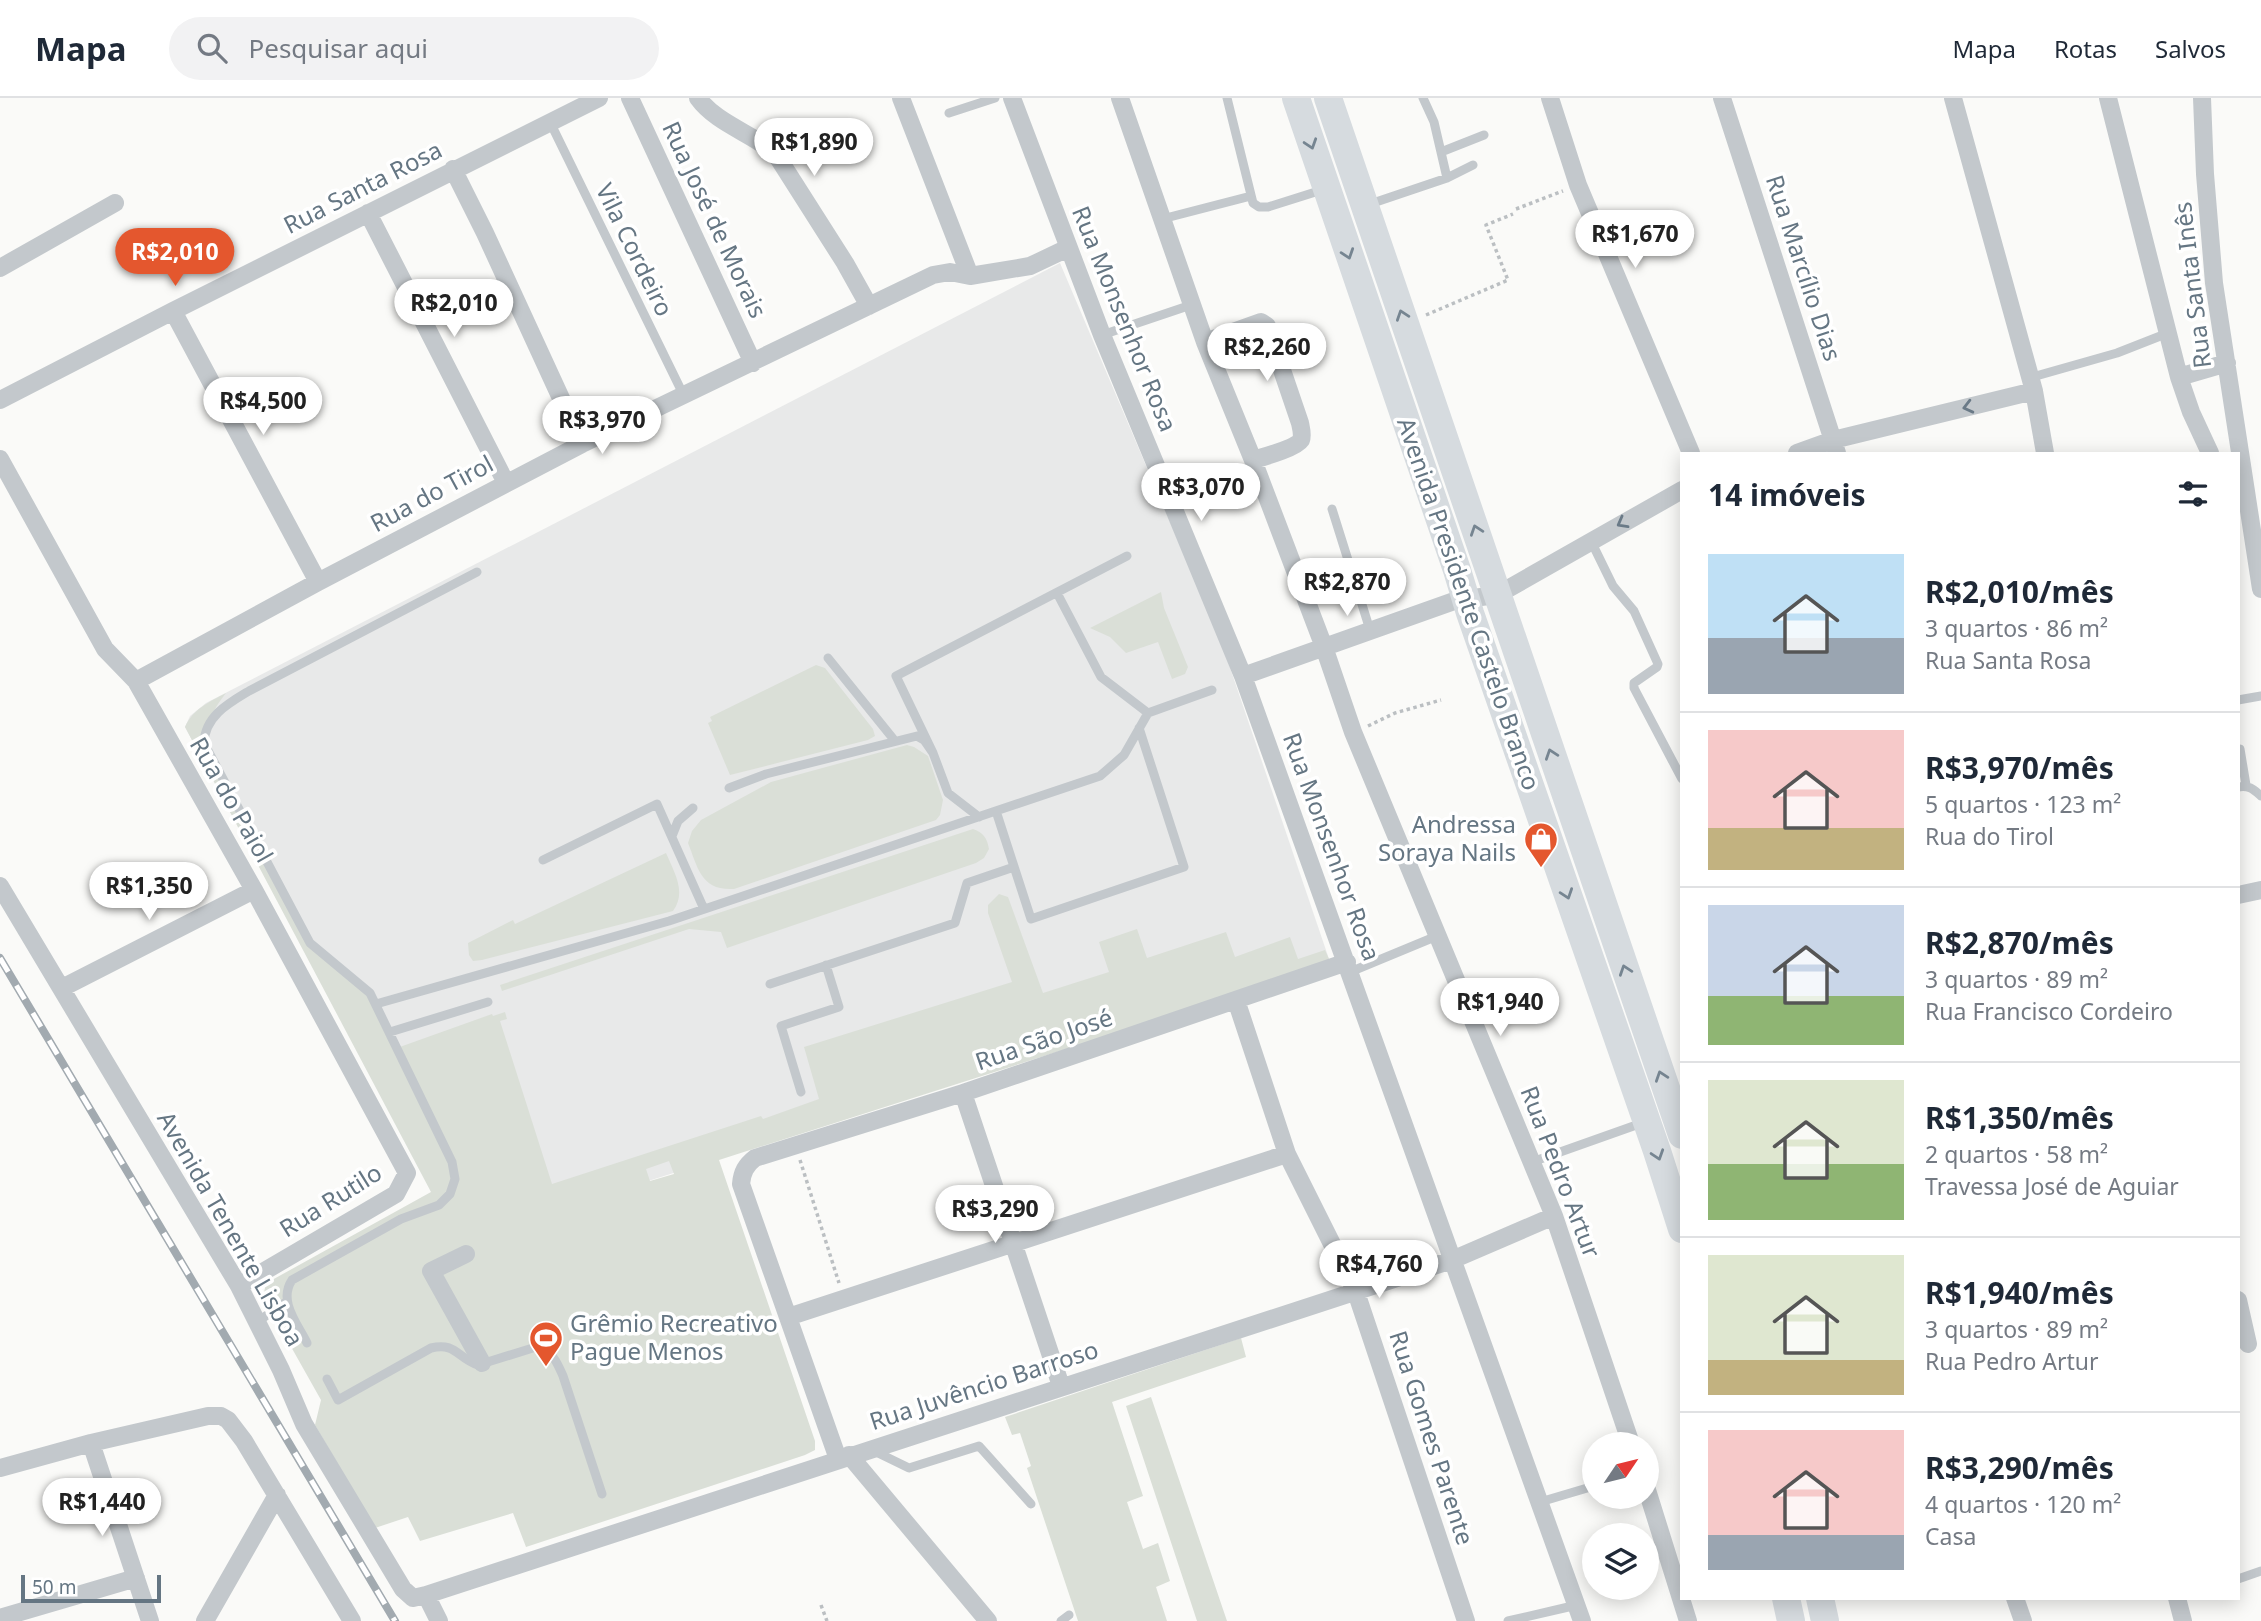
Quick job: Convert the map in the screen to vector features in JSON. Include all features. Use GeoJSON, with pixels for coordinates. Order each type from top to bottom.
{"type":"FeatureCollection","features":[{"type":"Feature","properties":{"kind":"main road","name":"Avenida Presidente Castelo Branco"},"geometry":{"type":"LineString","coordinates":[[1296,98],[1457,570],[1464,598],[1680,1223]]}},
{"type":"Feature","properties":{"kind":"main road","name":"Avenida Presidente Castelo Branco"},"geometry":{"type":"LineString","coordinates":[[1328,98],[1647,1034],[1680,1123]]}},
{"type":"Feature","properties":{"kind":"main road"},"geometry":{"type":"LineString","coordinates":[[1619,1045],[1647,1034]]}},
{"type":"Feature","properties":{"kind":"main road"},"geometry":{"type":"LineString","coordinates":[[1786,1600],[1791,1621]]}},
{"type":"Feature","properties":{"kind":"main road"},"geometry":{"type":"LineString","coordinates":[[1820,1600],[1825,1621]]}},
{"type":"Feature","properties":{"kind":"street","name":"Rua Santa Rosa"},"geometry":{"type":"LineString","coordinates":[[0,400],[453,169],[599,98]]}},
{"type":"Feature","properties":{"kind":"street","name":"Rua José de Morais"},"geometry":{"type":"LineString","coordinates":[[630,98],[753,363]]}},
{"type":"Feature","properties":{"kind":"street"},"geometry":{"type":"LineString","coordinates":[[698,98],[714,113],[775,153],[869,306]]}},
{"type":"Feature","properties":{"kind":"street"},"geometry":{"type":"LineString","coordinates":[[901,98],[970,276]]}},
{"type":"Feature","properties":{"kind":"street","name":"Rua Pedro Artur"},"geometry":{"type":"LineString","coordinates":[[1120,98],[1191,305],[1324,646],[1353,732],[1554,1216],[1627,1432]]}},
{"type":"Feature","properties":{"kind":"street"},"geometry":{"type":"LineString","coordinates":[[1550,98],[1578,185],[1691,452]]}},
{"type":"Feature","properties":{"kind":"street","name":"Rua Marcílio Dias"},"geometry":{"type":"LineString","coordinates":[[1722,98],[1835,447]]}},
{"type":"Feature","properties":{"kind":"street"},"geometry":{"type":"LineString","coordinates":[[1953,98],[2032,384],[2045,452]]}},
{"type":"Feature","properties":{"kind":"street","name":"Rua Santa Inês"},"geometry":{"type":"LineString","coordinates":[[2108,98],[2179,377],[2210,452]]}},
{"type":"Feature","properties":{"kind":"street","name":"Rua Santa Inês"},"geometry":{"type":"LineString","coordinates":[[2202,98],[2214,283],[2261,589]]}},
{"type":"Feature","properties":{"kind":"street","name":"Rua Monsenhor Rosa"},"geometry":{"type":"LineString","coordinates":[[1015,99],[1068,248],[1240,679],[1349,967],[1579,1613]]}},
{"type":"Feature","properties":{"kind":"street"},"geometry":{"type":"LineString","coordinates":[[453,169],[582,444]]}},
{"type":"Feature","properties":{"kind":"street"},"geometry":{"type":"LineString","coordinates":[[1325,189],[1355,178]]}},
{"type":"Feature","properties":{"kind":"street"},"geometry":{"type":"LineString","coordinates":[[0,268],[115,203]]}},
{"type":"Feature","properties":{"kind":"street"},"geometry":{"type":"LineString","coordinates":[[368,213],[506,483]]}},
{"type":"Feature","properties":{"kind":"street","name":"Rua do Tirol"},"geometry":{"type":"LineString","coordinates":[[136,681],[582,444],[933,275],[950,272],[970,276],[1030,265],[1068,248]]}},
{"type":"Feature","properties":{"kind":"street"},"geometry":{"type":"LineString","coordinates":[[173,311],[318,582]]}},
{"type":"Feature","properties":{"kind":"street"},"geometry":{"type":"LineString","coordinates":[[1205,342],[1262,322],[1268,326],[1302,435],[1295,445],[1253,460]]}},
{"type":"Feature","properties":{"kind":"street"},"geometry":{"type":"LineString","coordinates":[[2179,377],[2227,363]]}},
{"type":"Feature","properties":{"kind":"street"},"geometry":{"type":"LineString","coordinates":[[1803,452],[1835,447],[2032,384]]}},
{"type":"Feature","properties":{"kind":"street","name":"Rua do Paiol"},"geometry":{"type":"LineString","coordinates":[[0,460],[105,649],[136,681],[254,890],[407,1173]]}},
{"type":"Feature","properties":{"kind":"street"},"geometry":{"type":"LineString","coordinates":[[1240,679],[1324,646],[1464,598],[1497,595],[1680,491]]}},
{"type":"Feature","properties":{"kind":"street","name":"Rua Santa Inês"},"geometry":{"type":"LineString","coordinates":[[2240,517],[2255,548]]}},
{"type":"Feature","properties":{"kind":"street","name":"Avenida Tenente Lisboa"},"geometry":{"type":"LineString","coordinates":[[0,886],[239,1286],[281,1370],[304,1424],[403,1589],[413,1598],[426,1595]]}},
{"type":"Feature","properties":{"kind":"street"},"geometry":{"type":"LineString","coordinates":[[62,988],[254,890]]}},
{"type":"Feature","properties":{"kind":"street"},"geometry":{"type":"LineString","coordinates":[[2240,895],[2261,890]]}},
{"type":"Feature","properties":{"kind":"street","name":"Rua São José"},"geometry":{"type":"LineString","coordinates":[[788,1317],[741,1184],[747,1164],[755,1158],[963,1093],[1236,1000],[1349,967]]}},
{"type":"Feature","properties":{"kind":"street","name":"Rua Gomes Parente"},"geometry":{"type":"LineString","coordinates":[[1236,1000],[1287,1154],[1356,1292],[1466,1621]]}},
{"type":"Feature","properties":{"kind":"street"},"geometry":{"type":"LineString","coordinates":[[963,1093],[1061,1386]]}},
{"type":"Feature","properties":{"kind":"street"},"geometry":{"type":"LineString","coordinates":[[988,1621],[844,1457],[788,1317],[1287,1154]]}},
{"type":"Feature","properties":{"kind":"street","name":"Rua Rutilo"},"geometry":{"type":"LineString","coordinates":[[239,1286],[396,1194],[407,1173]]}},
{"type":"Feature","properties":{"kind":"street","name":"Rua Juvêncio Barroso"},"geometry":{"type":"LineString","coordinates":[[426,1595],[614,1530],[1452,1260],[1554,1216]]}},
{"type":"Feature","properties":{"kind":"street"},"geometry":{"type":"LineString","coordinates":[[466,1254],[430,1271],[482,1363]]}},
{"type":"Feature","properties":{"kind":"street"},"geometry":{"type":"LineString","coordinates":[[2240,1308],[2249,1344]]}},
{"type":"Feature","properties":{"kind":"street"},"geometry":{"type":"LineString","coordinates":[[0,1468],[192,1419],[221,1416],[235,1428],[352,1621]]}},
{"type":"Feature","properties":{"kind":"street"},"geometry":{"type":"LineString","coordinates":[[91,1443],[150,1621]]}},
{"type":"Feature","properties":{"kind":"street"},"geometry":{"type":"LineString","coordinates":[[205,1621],[276,1495]]}},
{"type":"Feature","properties":{"kind":"street"},"geometry":{"type":"LineString","coordinates":[[1653,1509],[1680,1595]]}},
{"type":"Feature","properties":{"kind":"street"},"geometry":{"type":"LineString","coordinates":[[0,1618],[136,1578]]}},
{"type":"Feature","properties":{"kind":"street"},"geometry":{"type":"LineString","coordinates":[[426,1595],[439,1621]]}},
{"type":"Feature","properties":{"kind":"street"},"geometry":{"type":"LineString","coordinates":[[1681,1600],[1688,1621]]}},
{"type":"Feature","properties":{"kind":"street"},"geometry":{"type":"LineString","coordinates":[[2016,1600],[2023,1621]]}},
{"type":"Feature","properties":{"kind":"street"},"geometry":{"type":"LineString","coordinates":[[2179,1600],[2183,1621]]}},
{"type":"Feature","properties":{"kind":"lane"},"geometry":{"type":"LineString","coordinates":[[949,113],[995,98]]}},
{"type":"Feature","properties":{"kind":"lane"},"geometry":{"type":"LineString","coordinates":[[1227,98],[1253,203],[1259,207],[1268,207],[1325,189]]}},
{"type":"Feature","properties":{"kind":"lane"},"geometry":{"type":"LineString","coordinates":[[1423,98],[1434,122],[1447,177]]}},
{"type":"Feature","properties":{"kind":"lane","name":"Vila Cordeiro"},"geometry":{"type":"LineString","coordinates":[[550,122],[684,396]]}},
{"type":"Feature","properties":{"kind":"lane"},"geometry":{"type":"LineString","coordinates":[[1441,152],[1484,135]]}},
{"type":"Feature","properties":{"kind":"lane"},"geometry":{"type":"LineString","coordinates":[[1365,205],[1447,177],[1473,165]]}},
{"type":"Feature","properties":{"kind":"lane"},"geometry":{"type":"LineString","coordinates":[[1162,219],[1251,196]]}},
{"type":"Feature","properties":{"kind":"lane"},"geometry":{"type":"LineString","coordinates":[[1102,335],[1191,305]]}},
{"type":"Feature","properties":{"kind":"lane"},"geometry":{"type":"LineString","coordinates":[[2032,384],[2168,333]]}},
{"type":"Feature","properties":{"kind":"lane"},"geometry":{"type":"LineString","coordinates":[[1332,509],[1370,630]]}},
{"type":"Feature","properties":{"kind":"lane"},"geometry":{"type":"LineString","coordinates":[[1591,541],[1613,586],[1634,611],[1658,664],[1634,683],[1634,688],[1680,775]]}},
{"type":"Feature","properties":{"kind":"lane"},"geometry":{"type":"LineString","coordinates":[[979,817],[948,793],[933,753],[896,676],[1127,556]]}},
{"type":"Feature","properties":{"kind":"lane"},"geometry":{"type":"LineString","coordinates":[[307,1343],[286,1302],[289,1284],[295,1277],[401,1219],[439,1205],[450,1194],[455,1179],[452,1162],[370,993],[310,943],[204,743],[205,733],[210,722],[224,707],[249,691],[477,572]]}},
{"type":"Feature","properties":{"kind":"lane"},"geometry":{"type":"LineString","coordinates":[[1058,593],[1101,677],[1148,713]]}},
{"type":"Feature","properties":{"kind":"lane"},"geometry":{"type":"LineString","coordinates":[[828,659],[895,741]]}},
{"type":"Feature","properties":{"kind":"lane"},"geometry":{"type":"LineString","coordinates":[[376,1004],[669,921],[1100,776],[1124,755],[1148,713],[1212,690]]}},
{"type":"Feature","properties":{"kind":"lane"},"geometry":{"type":"LineString","coordinates":[[2240,701],[2261,696]]}},
{"type":"Feature","properties":{"kind":"lane"},"geometry":{"type":"LineString","coordinates":[[996,811],[1031,919],[1184,867],[1139,728]]}},
{"type":"Feature","properties":{"kind":"lane"},"geometry":{"type":"LineString","coordinates":[[729,788],[766,774],[916,736],[924,740],[933,753]]}},
{"type":"Feature","properties":{"kind":"lane"},"geometry":{"type":"LineString","coordinates":[[2241,749],[2242,786],[2251,787],[2261,796]]}},
{"type":"Feature","properties":{"kind":"lane"},"geometry":{"type":"LineString","coordinates":[[543,860],[657,804],[704,909]]}},
{"type":"Feature","properties":{"kind":"lane"},"geometry":{"type":"LineString","coordinates":[[672,836],[678,821],[693,808]]}},
{"type":"Feature","properties":{"kind":"lane"},"geometry":{"type":"LineString","coordinates":[[770,984],[955,923],[967,883],[1014,867]]}},
{"type":"Feature","properties":{"kind":"lane"},"geometry":{"type":"LineString","coordinates":[[1349,967],[1437,936]]}},
{"type":"Feature","properties":{"kind":"lane"},"geometry":{"type":"LineString","coordinates":[[801,1092],[781,1026],[839,1007],[826,965]]}},
{"type":"Feature","properties":{"kind":"lane"},"geometry":{"type":"LineString","coordinates":[[390,1032],[488,1002]]}},
{"type":"Feature","properties":{"kind":"lane"},"geometry":{"type":"LineString","coordinates":[[1532,1162],[1647,1121]]}},
{"type":"Feature","properties":{"kind":"lane"},"geometry":{"type":"LineString","coordinates":[[257,1322],[286,1302]]}},
{"type":"Feature","properties":{"kind":"lane"},"geometry":{"type":"LineString","coordinates":[[327,1379],[338,1400],[431,1348],[443,1345],[478,1365],[536,1348],[545,1349],[552,1355],[563,1376],[602,1494]]}},
{"type":"Feature","properties":{"kind":"lane"},"geometry":{"type":"LineString","coordinates":[[870,1449],[909,1468],[979,1446],[1031,1504]]}},
{"type":"Feature","properties":{"kind":"lane"},"geometry":{"type":"LineString","coordinates":[[1540,1502],[1582,1490]]}},
{"type":"Feature","properties":{"kind":"lane"},"geometry":{"type":"LineString","coordinates":[[2240,1578],[2261,1572]]}},
{"type":"Feature","properties":{"kind":"lane"},"geometry":{"type":"LineString","coordinates":[[1508,1621],[1579,1613]]}},
{"type":"Feature","properties":{"kind":"path"},"geometry":{"type":"LineString","coordinates":[[1405,324],[1508,281],[1486,225],[1578,185]]}},
{"type":"Feature","properties":{"kind":"path"},"geometry":{"type":"LineString","coordinates":[[1353,732],[1395,713],[1441,699]]}},
{"type":"Feature","properties":{"kind":"path"},"geometry":{"type":"LineString","coordinates":[[795,1145],[844,1298]]}},
{"type":"Feature","properties":{"kind":"path"},"geometry":{"type":"LineString","coordinates":[[821,1605],[827,1621]]}},
{"type":"Feature","properties":{"kind":"shaded area"},"geometry":{"type":"Polygon","coordinates":[[[1060,263],[1223,647],[1329,959],[1320,968],[459,1241],[185,727],[190,716],[206,703],[1060,263]]]}},
{"type":"Feature","properties":{"kind":"shaded area"},"geometry":{"type":"Polygon","coordinates":[[[1161,592],[1164,608],[1188,667],[1185,674],[1172,679],[1158,642],[1126,653],[1110,637],[1090,628],[1161,592]]]}},
{"type":"Feature","properties":{"kind":"shaded area"},"geometry":{"type":"Polygon","coordinates":[[[816,665],[825,668],[873,729],[875,736],[730,775],[708,723],[712,721],[710,717],[816,665]]]}},
{"type":"Feature","properties":{"kind":"shaded area","name":"Grêmio Recreativo Pague Menos"},"geometry":{"type":"Polygon","coordinates":[[[226,693],[212,716],[204,743],[310,943],[370,993],[397,1048],[492,1014],[493,1016],[505,1012],[507,1019],[500,1021],[552,1184],[819,1099],[804,1047],[1012,982],[988,913],[988,905],[999,894],[1008,897],[1043,993],[1109,972],[1099,942],[1137,929],[1147,958],[1226,932],[1235,957],[1290,937],[1298,959],[1325,950],[1329,959],[1320,968],[719,1160],[815,1441],[815,1450],[526,1547],[513,1513],[420,1541],[408,1517],[375,1528],[315,1425],[321,1400],[263,1297],[263,1284],[270,1278],[272,1280],[431,1192],[185,727],[197,711],[226,693]],[[669,1161],[646,1169],[650,1181],[674,1174],[669,1161]]]}},
{"type":"Feature","properties":{"kind":"shaded area"},"geometry":{"type":"Polygon","coordinates":[[[907,745],[928,756],[943,800],[940,815],[936,820],[734,889],[714,886],[702,876],[688,843],[692,831],[701,820],[771,782],[907,745]]]}},
{"type":"Feature","properties":{"kind":"shaded area"},"geometry":{"type":"Polygon","coordinates":[[[973,829],[984,836],[989,849],[984,858],[976,863],[727,948],[721,932],[689,929],[502,991],[500,985],[973,829]]]}},
{"type":"Feature","properties":{"kind":"shaded area"},"geometry":{"type":"Polygon","coordinates":[[[666,853],[679,889],[679,897],[673,911],[482,960],[473,961],[469,955],[468,943],[513,920],[515,924],[666,853]]]}},
{"type":"Feature","properties":{"kind":"shaded area"},"geometry":{"type":"Polygon","coordinates":[[[1241,1338],[1246,1357],[1112,1402],[1143,1496],[1127,1502],[1143,1549],[1158,1543],[1170,1581],[1156,1587],[1167,1621],[1078,1621],[1027,1468],[1031,1466],[1020,1433],[1012,1435],[1005,1417],[1241,1338]]]}},
{"type":"Feature","properties":{"kind":"shaded area"},"geometry":{"type":"Polygon","coordinates":[[[1151,1397],[1227,1621],[1197,1621],[1126,1406],[1151,1397]]]}},
{"type":"Feature","properties":{"kind":"railway"},"geometry":{"type":"LineString","coordinates":[[0,958],[395,1621]]}},
{"type":"Feature","properties":{"kind":"place","name":"Andressa Soraya Nails"},"geometry":{"type":"Point","coordinates":[1541,869]}},
{"type":"Feature","properties":{"kind":"place","name":"Grêmio Recreativo Pague Menos"},"geometry":{"type":"Point","coordinates":[546,1368]}}]}
